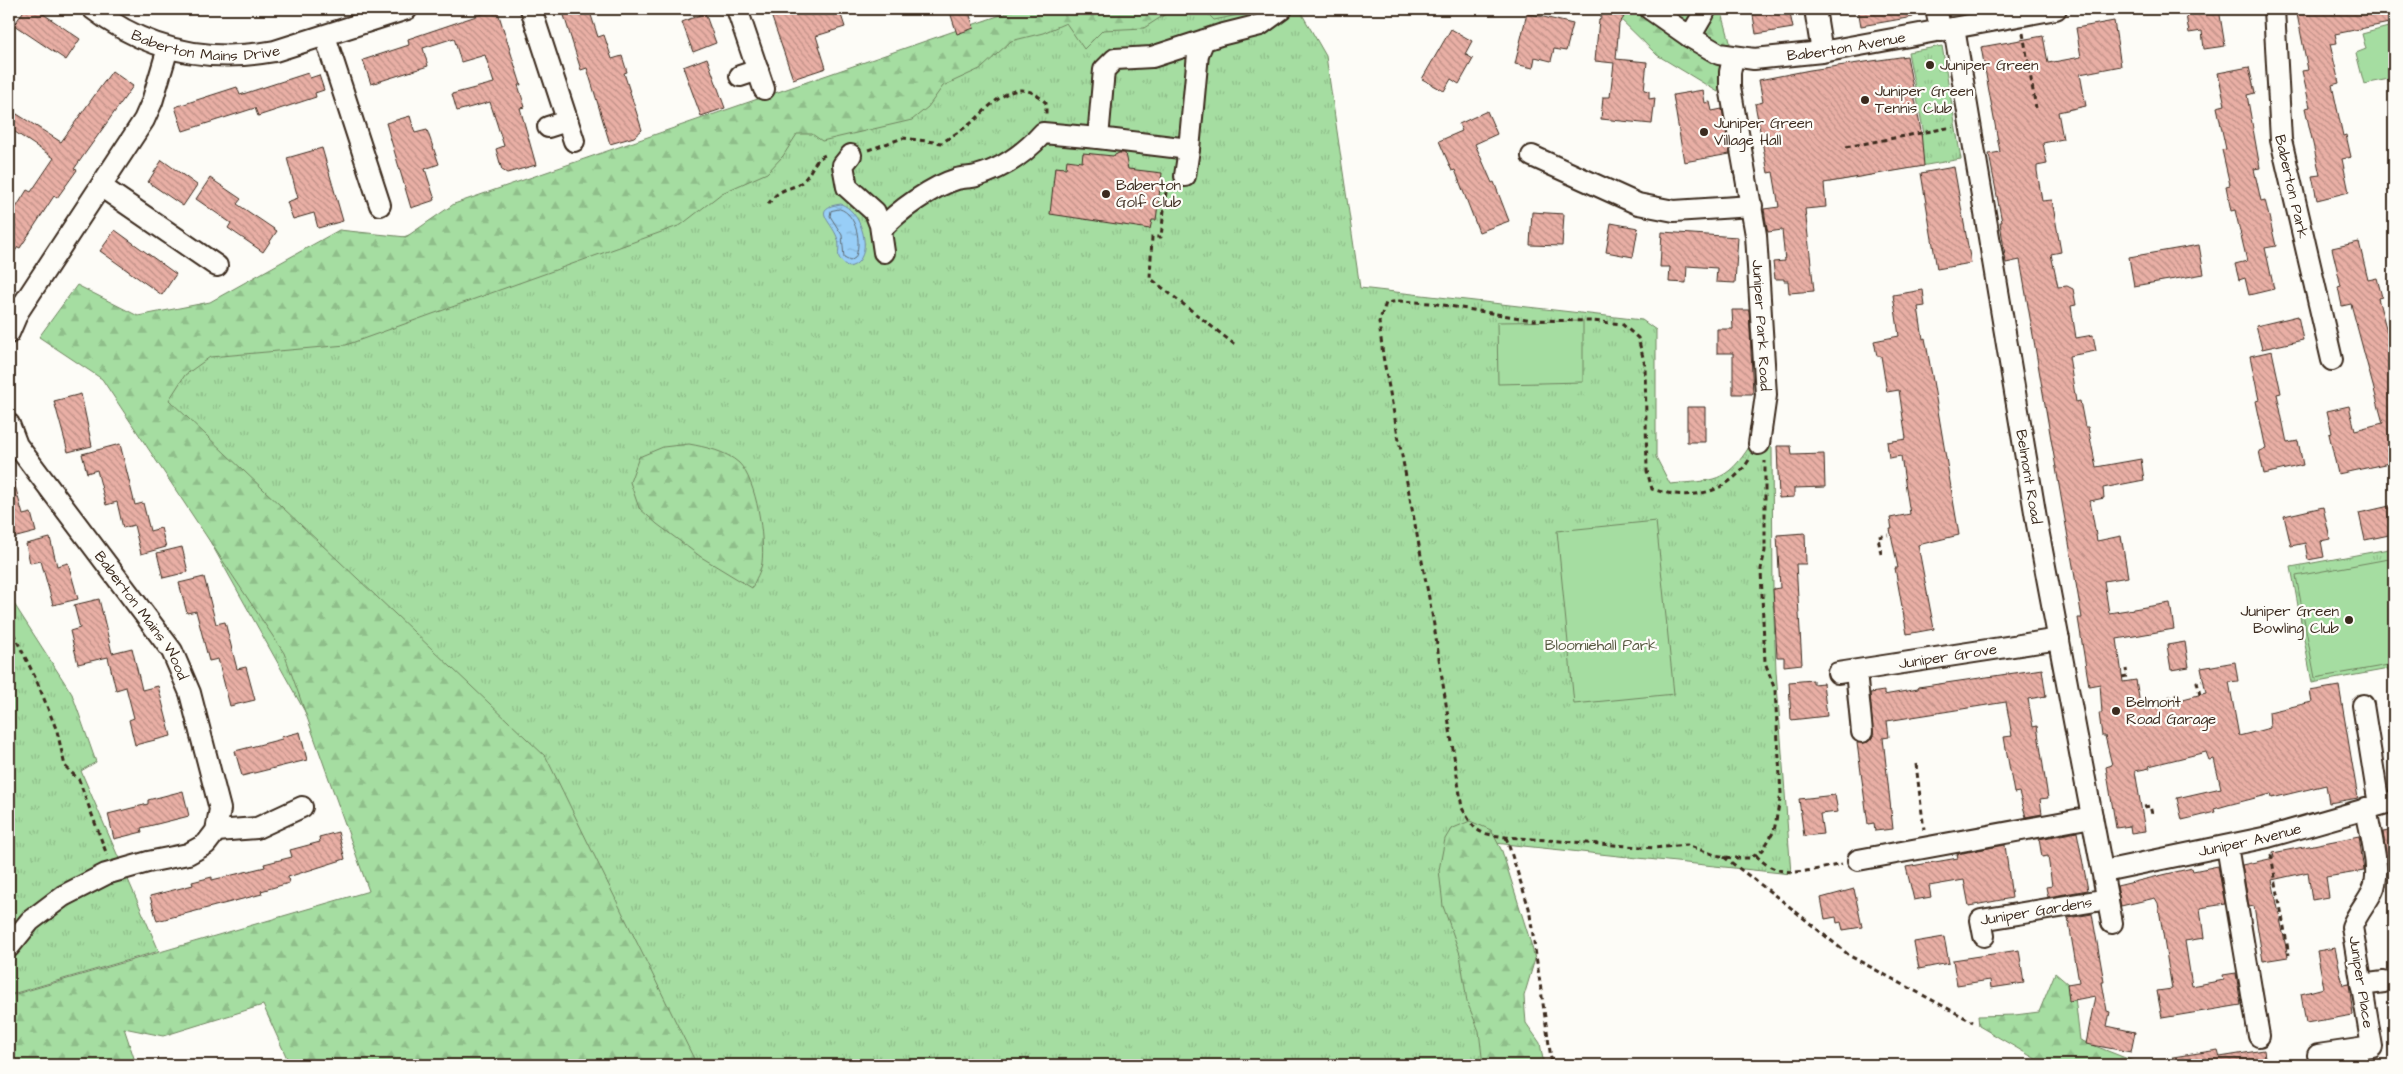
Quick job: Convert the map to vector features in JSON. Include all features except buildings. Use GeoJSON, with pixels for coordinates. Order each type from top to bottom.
{"type":"FeatureCollection","features":[{"type":"Feature","properties":{"kind":"street","name":"Baberton Mains Drive"},"geometry":{"type":"LineString","coordinates":[[93,9],[123,29],[168,48],[209,56],[275,51],[407,9]]}},
{"type":"Feature","properties":{"kind":"street"},"geometry":{"type":"LineString","coordinates":[[531,9],[574,141]]}},
{"type":"Feature","properties":{"kind":"street"},"geometry":{"type":"LineString","coordinates":[[737,9],[754,78]]}},
{"type":"Feature","properties":{"kind":"street"},"geometry":{"type":"LineString","coordinates":[[1098,138],[1104,70],[1109,63],[1115,59],[1152,57],[1204,40],[1260,25],[1282,9]]}},
{"type":"Feature","properties":{"kind":"street","name":"Baberton Avenue"},"geometry":{"type":"LineString","coordinates":[[1650,9],[1690,37],[1719,54],[1733,58],[1754,59],[1822,52],[2056,9]]}},
{"type":"Feature","properties":{"kind":"street"},"geometry":{"type":"LineString","coordinates":[[1690,37],[1704,13],[1704,9]]}},
{"type":"Feature","properties":{"kind":"street"},"geometry":{"type":"LineString","coordinates":[[1815,9],[1822,52]]}},
{"type":"Feature","properties":{"kind":"street","name":"Belmont Road"},"geometry":{"type":"LineString","coordinates":[[1936,9],[1947,29],[1968,124],[2059,639],[2104,871],[2112,923]]}},
{"type":"Feature","properties":{"kind":"street","name":"Baberton Park"},"geometry":{"type":"LineString","coordinates":[[2274,9],[2282,140],[2332,360]]}},
{"type":"Feature","properties":{"kind":"street"},"geometry":{"type":"LineString","coordinates":[[325,36],[372,197]]}},
{"type":"Feature","properties":{"kind":"street"},"geometry":{"type":"LineString","coordinates":[[1185,176],[1198,54],[1204,40]]}},
{"type":"Feature","properties":{"kind":"street"},"geometry":{"type":"LineString","coordinates":[[9,333],[18,312],[102,187],[144,120],[152,102],[168,48]]}},
{"type":"Feature","properties":{"kind":"street","name":"Juniper Park Road"},"geometry":{"type":"LineString","coordinates":[[1733,58],[1730,72],[1730,87],[1752,206],[1766,395],[1756,448]]}},
{"type":"Feature","properties":{"kind":"street"},"geometry":{"type":"LineString","coordinates":[[548,127],[567,121]]}},
{"type":"Feature","properties":{"kind":"street"},"geometry":{"type":"LineString","coordinates":[[882,220],[944,184],[958,178],[975,176],[1008,163],[1021,154],[1043,133],[1189,149]]}},
{"type":"Feature","properties":{"kind":"street"},"geometry":{"type":"LineString","coordinates":[[851,155],[843,165],[846,186],[882,220],[884,252]]}},
{"type":"Feature","properties":{"kind":"street"},"geometry":{"type":"LineString","coordinates":[[1532,156],[1638,204],[1674,212],[1752,206]]}},
{"type":"Feature","properties":{"kind":"street"},"geometry":{"type":"LineString","coordinates":[[102,187],[217,266]]}},
{"type":"Feature","properties":{"kind":"street","name":"Baberton Mains Wood"},"geometry":{"type":"LineString","coordinates":[[9,424],[17,445],[172,651],[190,693],[220,809],[216,831]]}},
{"type":"Feature","properties":{"kind":"street","name":"Juniper Grove"},"geometry":{"type":"LineString","coordinates":[[1862,732],[1847,672],[2059,639]]}},
{"type":"Feature","properties":{"kind":"street","name":"Juniper Place"},"geometry":{"type":"LineString","coordinates":[[2318,1055],[2372,1048],[2352,927],[2373,891],[2377,876],[2380,805],[2364,705]]}},
{"type":"Feature","properties":{"kind":"street","name":"Juniper Avenue"},"geometry":{"type":"LineString","coordinates":[[2104,871],[2268,837],[2380,805]]}},
{"type":"Feature","properties":{"kind":"street"},"geometry":{"type":"LineString","coordinates":[[9,947],[30,921],[63,896],[114,872],[148,862],[188,854],[206,844],[216,831],[256,828],[302,807]]}},
{"type":"Feature","properties":{"kind":"street"},"geometry":{"type":"LineString","coordinates":[[1858,860],[2092,817]]}},
{"type":"Feature","properties":{"kind":"street"},"geometry":{"type":"LineString","coordinates":[[2227,846],[2259,1036]]}},
{"type":"Feature","properties":{"kind":"street","name":"Juniper Gardens"},"geometry":{"type":"LineString","coordinates":[[1984,936],[1981,920],[2108,899]]}},
{"type":"Feature","properties":{"kind":"street"},"geometry":{"type":"LineString","coordinates":[[2361,985],[2384,982]]}},
{"type":"Feature","properties":{"kind":"path"},"geometry":{"type":"LineString","coordinates":[[2020,16],[2036,108]]}},
{"type":"Feature","properties":{"kind":"path"},"geometry":{"type":"LineString","coordinates":[[768,204],[779,192],[791,189],[804,180],[819,157],[837,152],[851,155],[903,138],[942,143],[1010,92],[1026,90],[1035,93],[1046,103],[1043,133]]}},
{"type":"Feature","properties":{"kind":"path"},"geometry":{"type":"LineString","coordinates":[[1846,147],[1949,128]]}},
{"type":"Feature","properties":{"kind":"path"},"geometry":{"type":"LineString","coordinates":[[1185,176],[1168,175],[1161,237],[1152,237],[1150,278],[1234,344]]}},
{"type":"Feature","properties":{"kind":"path"},"geometry":{"type":"LineString","coordinates":[[1399,301],[1432,303],[1532,320],[1591,321],[1622,324],[1638,338],[1645,366],[1646,472],[1652,489],[1673,496],[1702,494],[1727,483],[1747,463],[1756,448],[1765,460],[1766,468],[1765,551],[1762,570],[1763,620],[1766,662],[1775,690],[1781,794],[1774,831],[1763,850],[1751,858],[1723,857],[1687,845],[1654,848],[1506,837],[1485,834],[1475,830],[1462,808],[1434,619],[1383,356],[1379,322],[1386,303],[1399,301]]}},
{"type":"Feature","properties":{"kind":"path"},"geometry":{"type":"LineString","coordinates":[[1880,554],[1878,537],[1888,535]]}},
{"type":"Feature","properties":{"kind":"path"},"geometry":{"type":"LineString","coordinates":[[9,625],[36,679],[58,731],[65,766],[79,780],[114,872]]}},
{"type":"Feature","properties":{"kind":"path"},"geometry":{"type":"LineString","coordinates":[[2122,677],[2127,676],[2126,669]]}},
{"type":"Feature","properties":{"kind":"path"},"geometry":{"type":"LineString","coordinates":[[2200,694],[2197,682],[2202,681]]}},
{"type":"Feature","properties":{"kind":"path"},"geometry":{"type":"LineString","coordinates":[[2171,701],[2170,697],[2179,695]]}},
{"type":"Feature","properties":{"kind":"path"},"geometry":{"type":"LineString","coordinates":[[1916,764],[1927,848]]}},
{"type":"Feature","properties":{"kind":"path"},"geometry":{"type":"LineString","coordinates":[[2144,807],[2150,806],[2152,814]]}},
{"type":"Feature","properties":{"kind":"path"},"geometry":{"type":"LineString","coordinates":[[1506,837],[1529,908],[1552,1065]]}},
{"type":"Feature","properties":{"kind":"path"},"geometry":{"type":"LineString","coordinates":[[2268,837],[2289,955]]}},
{"type":"Feature","properties":{"kind":"path"},"geometry":{"type":"LineString","coordinates":[[1756,855],[1763,864],[1782,871],[1797,873],[1858,860]]}},
{"type":"Feature","properties":{"kind":"path"},"geometry":{"type":"LineString","coordinates":[[1723,857],[1785,903],[1850,956],[1973,1022]]}},
{"type":"Feature","properties":{"kind":"green space"},"geometry":{"type":"Polygon","coordinates":[[[1018,9],[1249,9],[1243,14],[1214,20],[1205,11],[1172,10],[1144,28],[1103,30],[1084,49],[1066,23],[1043,33],[1011,41],[982,68],[943,86],[928,107],[912,120],[822,141],[812,134],[797,134],[783,156],[767,173],[722,193],[681,225],[346,345],[210,357],[185,375],[169,400],[546,757],[697,1065],[290,1065],[263,1005],[163,1036],[124,1028],[134,1058],[129,1065],[9,1065],[9,996],[369,891],[284,653],[102,379],[39,337],[77,285],[138,316],[210,302],[339,230],[406,237],[454,204],[1018,9]]]}},
{"type":"Feature","properties":{"kind":"green space","name":"Bloomiehall Park"},"geometry":{"type":"Polygon","coordinates":[[[1050,9],[1299,9],[1326,56],[1360,288],[1642,320],[1656,330],[1656,457],[1670,484],[1718,478],[1734,467],[1751,444],[1772,447],[1773,589],[1776,671],[1791,874],[1456,839],[1533,1065],[338,1065],[397,921],[362,814],[100,344],[1050,9]]]}},
{"type":"Feature","properties":{"kind":"green space"},"geometry":{"type":"Polygon","coordinates":[[[1610,9],[1721,9],[1730,42],[1718,92],[1657,55],[1610,9]]]}},
{"type":"Feature","properties":{"kind":"green space"},"geometry":{"type":"Polygon","coordinates":[[[2392,26],[2394,78],[2364,84],[2356,53],[2366,49],[2362,34],[2392,26]]]}},
{"type":"Feature","properties":{"kind":"green space"},"geometry":{"type":"Polygon","coordinates":[[[1942,46],[1961,159],[1829,182],[1824,153],[1924,134],[1908,52],[1942,46]]]}},
{"type":"Feature","properties":{"kind":"green space"},"geometry":{"type":"Polygon","coordinates":[[[1583,321],[1583,382],[1498,384],[1497,322],[1583,321]]]}},
{"type":"Feature","properties":{"kind":"green space"},"geometry":{"type":"Polygon","coordinates":[[[689,444],[728,455],[739,463],[751,483],[761,526],[763,553],[761,566],[752,588],[701,557],[639,508],[630,482],[639,457],[663,447],[689,444]]]}},
{"type":"Feature","properties":{"kind":"green space","name":"Bloomiehall Park"},"geometry":{"type":"Polygon","coordinates":[[[1656,521],[1674,694],[1574,704],[1557,531],[1656,521]]]}},
{"type":"Feature","properties":{"kind":"green space","name":"Juniper Green Bowling Club"},"geometry":{"type":"Polygon","coordinates":[[[2394,548],[2394,668],[2312,683],[2291,567],[2394,548]]]}},
{"type":"Feature","properties":{"kind":"green space","name":"Juniper Green Bowling Club"},"geometry":{"type":"Polygon","coordinates":[[[2394,558],[2394,664],[2315,678],[2296,576],[2394,558]]]}},
{"type":"Feature","properties":{"kind":"green space"},"geometry":{"type":"Polygon","coordinates":[[[9,596],[72,694],[96,762],[81,771],[159,951],[9,995],[9,596]]]}},
{"type":"Feature","properties":{"kind":"green space"},"geometry":{"type":"Polygon","coordinates":[[[1470,821],[1491,830],[1502,851],[1532,947],[1535,959],[1524,996],[1526,1023],[1540,1043],[1544,1065],[1483,1065],[1479,1031],[1467,1002],[1460,954],[1443,906],[1439,870],[1445,839],[1451,829],[1470,821]]]}},
{"type":"Feature","properties":{"kind":"green space"},"geometry":{"type":"Polygon","coordinates":[[[2055,973],[2074,989],[2080,1040],[2133,1061],[2135,1065],[2046,1065],[1979,1026],[1978,1016],[2039,1012],[2055,973]]]}},
{"type":"Feature","properties":{"kind":"green space"},"geometry":{"type":"Polygon","coordinates":[[[2285,1059],[2306,1062],[2307,1065],[2282,1065],[2285,1059]]]}},
{"type":"Feature","properties":{"kind":"water"},"geometry":{"type":"Polygon","coordinates":[[[841,204],[853,213],[858,220],[864,238],[863,254],[857,263],[849,267],[840,260],[839,242],[825,216],[826,209],[841,204]]]}},
{"type":"Feature","properties":{"kind":"place","name":"Juniper Green"},"geometry":{"type":"Point","coordinates":[1930,65]}},
{"type":"Feature","properties":{"kind":"place","name":"Juniper Green Tennis Club"},"geometry":{"type":"Point","coordinates":[1865,100]}},
{"type":"Feature","properties":{"kind":"place","name":"Juniper Green Village Hall"},"geometry":{"type":"Point","coordinates":[1704,132]}},
{"type":"Feature","properties":{"kind":"place","name":"Baberton Golf Club"},"geometry":{"type":"Point","coordinates":[1106,194]}},
{"type":"Feature","properties":{"kind":"place","name":"Juniper Green Bowling Club"},"geometry":{"type":"Point","coordinates":[2349,620]}},
{"type":"Feature","properties":{"kind":"place","name":"Belmont Road Garage"},"geometry":{"type":"Point","coordinates":[2116,711]}}]}
